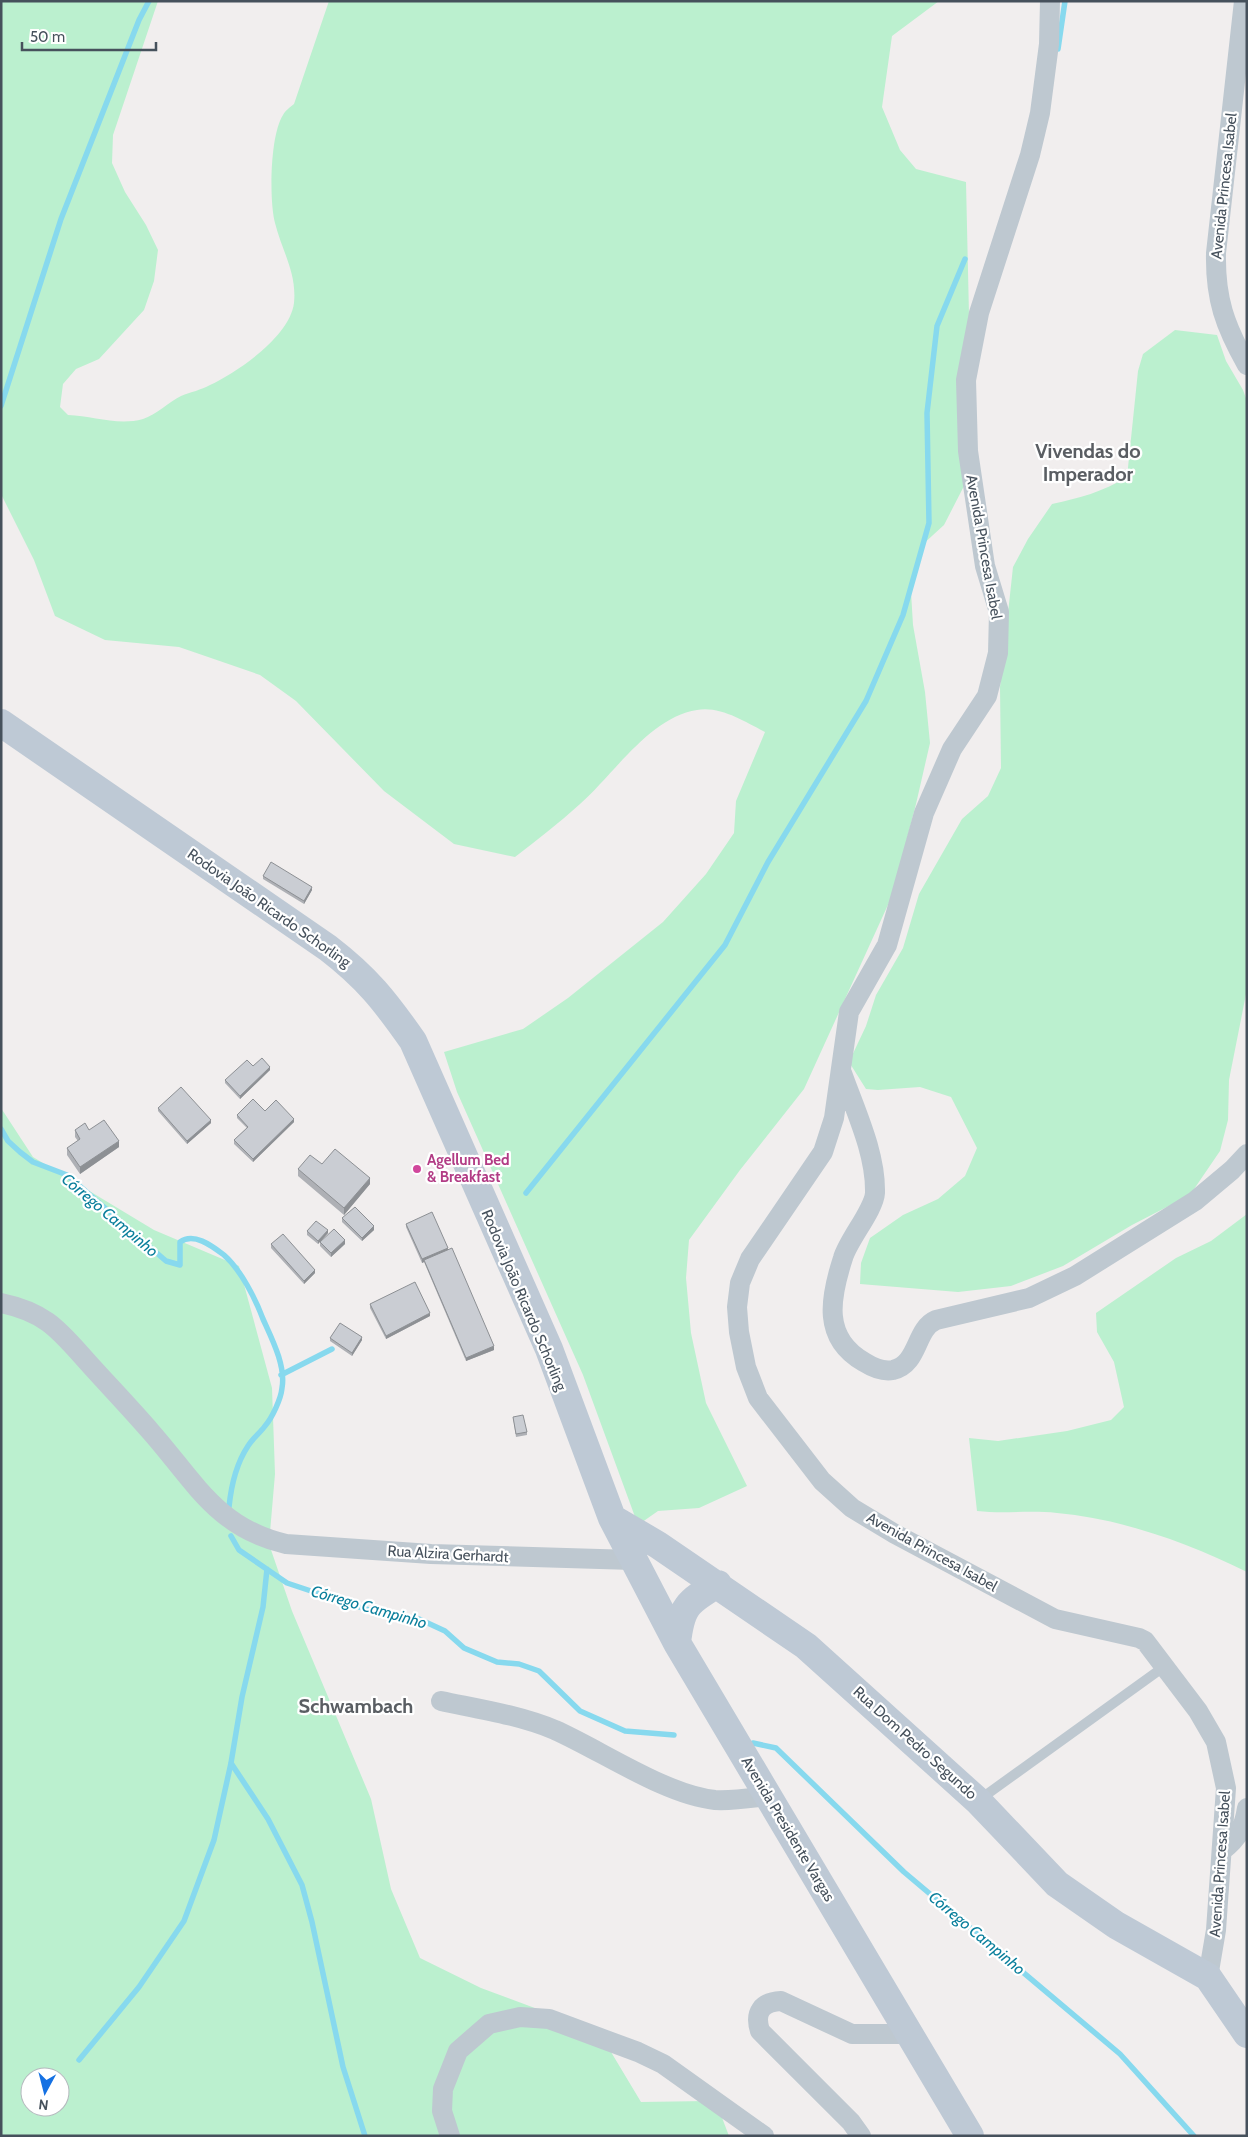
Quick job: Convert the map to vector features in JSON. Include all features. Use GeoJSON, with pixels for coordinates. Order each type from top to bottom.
{"type":"FeatureCollection","features":[{"type":"Feature","properties":{"kind":"main road","name":"Rodovia João Ricardo Schorling"},"geometry":{"type":"LineString","coordinates":[[1,723],[328,948],[356,969],[382,997],[413,1041],[429,1074],[468,1170],[549,1349],[612,1518]]}},
{"type":"Feature","properties":{"kind":"main road","name":"Avenida Presidente Vargas"},"geometry":{"type":"LineString","coordinates":[[612,1518],[632,1560],[677,1643],[970,2136]]}},
{"type":"Feature","properties":{"kind":"main road","name":"Rua Dom Pedro Segundo"},"geometry":{"type":"LineString","coordinates":[[612,1518],[718,1584],[806,1646],[978,1800],[1057,1884],[1116,1925],[1208,1976]]}},
{"type":"Feature","properties":{"kind":"main road"},"geometry":{"type":"LineString","coordinates":[[677,1643],[682,1614],[698,1596],[718,1584]]}},
{"type":"Feature","properties":{"kind":"main road"},"geometry":{"type":"LineString","coordinates":[[1208,1976],[1247,2034]]}},
{"type":"Feature","properties":{"kind":"street","name":"Avenida Princesa Isabel"},"geometry":{"type":"LineString","coordinates":[[1050,1],[1049,44],[1040,114],[1030,155],[978,313],[966,380],[968,451],[985,566],[999,612],[998,653],[987,696],[952,749],[924,813],[887,945],[849,1012],[842,1047],[842,1071],[834,1118],[823,1152],[750,1259],[740,1283],[737,1307],[739,1332],[746,1367],[758,1398],[822,1481],[852,1508],[895,1534],[1054,1619],[1139,1638],[1145,1642],[1165,1666],[1198,1711],[1216,1742],[1226,1788],[1216,1930],[1208,1976]]}},
{"type":"Feature","properties":{"kind":"street","name":"Avenida Princesa Isabel"},"geometry":{"type":"LineString","coordinates":[[1244,1],[1215,276],[1219,306],[1230,334],[1247,365]]}},
{"type":"Feature","properties":{"kind":"street","name":"Avenida Princesa Isabel"},"geometry":{"type":"LineString","coordinates":[[842,1071],[872,1162],[874,1196],[845,1251],[836,1287],[831,1319],[841,1342],[858,1359],[875,1368],[893,1370],[907,1361],[916,1350],[925,1328],[936,1320],[1029,1298],[1075,1276],[1195,1201],[1232,1170],[1247,1154]]}},
{"type":"Feature","properties":{"kind":"street","name":"Rua Alzira Gerhardt"},"geometry":{"type":"LineString","coordinates":[[1,1304],[30,1311],[53,1324],[151,1432],[217,1510],[240,1527],[265,1539],[286,1544],[431,1554],[632,1560]]}},
{"type":"Feature","properties":{"kind":"street"},"geometry":{"type":"LineString","coordinates":[[441,1701],[511,1716],[546,1727],[685,1794],[715,1800],[738,1800],[768,1796]]}},
{"type":"Feature","properties":{"kind":"street"},"geometry":{"type":"LineString","coordinates":[[1222,1850],[1238,1838],[1243,1829],[1247,1808]]}},
{"type":"Feature","properties":{"kind":"street"},"geometry":{"type":"LineString","coordinates":[[861,2136],[851,2122],[760,2030],[758,2014],[762,2006],[772,2001],[781,2001],[852,2034],[910,2034]]}},
{"type":"Feature","properties":{"kind":"street"},"geometry":{"type":"LineString","coordinates":[[450,2136],[442,2111],[443,2089],[458,2052],[489,2024],[520,2017],[549,2020],[638,2052],[663,2064],[764,2136]]}},
{"type":"Feature","properties":{"kind":"lane"},"geometry":{"type":"LineString","coordinates":[[978,1800],[1165,1666]]}},
{"type":"Feature","properties":{"kind":"green space"},"geometry":{"type":"Polygon","coordinates":[[[1,1],[158,1],[113,135],[112,163],[125,192],[146,225],[158,250],[154,281],[144,310],[99,359],[76,369],[63,384],[60,407],[68,415],[106,420],[134,421],[158,412],[181,396],[207,387],[248,362],[273,340],[283,328],[290,315],[294,303],[293,282],[273,213],[271,184],[273,152],[279,124],[284,114],[294,104],[329,1],[939,1],[892,36],[882,107],[900,150],[916,169],[966,182],[969,315],[964,486],[944,525],[921,546],[911,592],[913,625],[925,692],[930,743],[892,896],[804,1089],[740,1170],[689,1240],[686,1278],[691,1333],[706,1403],[747,1486],[699,1508],[658,1511],[638,1525],[583,1375],[457,1092],[444,1052],[523,1029],[568,998],[663,922],[706,874],[734,833],[736,801],[765,732],[732,716],[706,709],[680,715],[664,723],[634,748],[580,804],[515,857],[454,844],[384,791],[296,701],[260,675],[179,647],[105,640],[55,616],[34,560],[1,494],[1,1]]]}},
{"type":"Feature","properties":{"kind":"green space"},"geometry":{"type":"Polygon","coordinates":[[[1175,330],[1217,335],[1226,361],[1243,390],[1247,401],[1247,989],[1229,1080],[1228,1120],[1220,1151],[1190,1195],[1132,1225],[1063,1266],[1011,1286],[958,1292],[860,1284],[861,1263],[870,1238],[903,1215],[938,1199],[965,1176],[977,1148],[951,1097],[920,1087],[866,1089],[849,1062],[866,1026],[876,995],[903,948],[919,894],[962,819],[988,796],[1001,768],[1000,687],[1013,567],[1028,539],[1052,504],[1091,494],[1127,477],[1138,371],[1143,354],[1175,330]]]}},
{"type":"Feature","properties":{"kind":"green space"},"geometry":{"type":"Polygon","coordinates":[[[1,1108],[33,1157],[154,1230],[239,1266],[272,1388],[275,1474],[269,1544],[292,1611],[371,1799],[391,1889],[420,1958],[481,1988],[599,2032],[641,2102],[707,2101],[721,2115],[729,2136],[1,2136],[1,1108]]]}},
{"type":"Feature","properties":{"kind":"green space"},"geometry":{"type":"Polygon","coordinates":[[[1247,1214],[1247,1572],[1178,1542],[1106,1521],[1047,1512],[977,1511],[969,1438],[998,1441],[1067,1431],[1111,1420],[1124,1407],[1114,1362],[1097,1332],[1096,1313],[1176,1258],[1211,1241],[1247,1214]]]}},
{"type":"Feature","properties":{"kind":"building"},"geometry":{"type":"Polygon","coordinates":[[[271,862],[312,887],[304,901],[263,876],[271,862]]]}},
{"type":"Feature","properties":{"kind":"building"},"geometry":{"type":"Polygon","coordinates":[[[262,1058],[270,1067],[240,1096],[225,1080],[247,1060],[253,1066],[262,1058]]]}},
{"type":"Feature","properties":{"kind":"building"},"geometry":{"type":"Polygon","coordinates":[[[181,1087],[211,1120],[187,1141],[158,1108],[181,1087]]]}},
{"type":"Feature","properties":{"kind":"building"},"geometry":{"type":"Polygon","coordinates":[[[253,1099],[265,1111],[276,1100],[294,1119],[253,1159],[234,1140],[248,1127],[237,1115],[253,1099]]]}},
{"type":"Feature","properties":{"kind":"building"},"geometry":{"type":"Polygon","coordinates":[[[104,1120],[119,1141],[80,1167],[67,1148],[80,1139],[75,1130],[85,1123],[89,1130],[104,1120]]]}},
{"type":"Feature","properties":{"kind":"building"},"geometry":{"type":"Polygon","coordinates":[[[335,1149],[370,1178],[344,1208],[298,1169],[310,1155],[322,1164],[335,1149]]]}},
{"type":"Feature","properties":{"kind":"building"},"geometry":{"type":"Polygon","coordinates":[[[355,1207],[374,1226],[362,1238],[342,1218],[355,1207]]]}},
{"type":"Feature","properties":{"kind":"building"},"geometry":{"type":"Polygon","coordinates":[[[432,1212],[448,1248],[422,1259],[406,1224],[432,1212]]]}},
{"type":"Feature","properties":{"kind":"building"},"geometry":{"type":"Polygon","coordinates":[[[316,1221],[328,1230],[318,1241],[307,1231],[316,1221]]]}},
{"type":"Feature","properties":{"kind":"building"},"geometry":{"type":"Polygon","coordinates":[[[334,1229],[345,1240],[331,1253],[320,1242],[334,1229]]]}},
{"type":"Feature","properties":{"kind":"building"},"geometry":{"type":"Polygon","coordinates":[[[283,1234],[315,1270],[304,1281],[271,1244],[283,1234]]]}},
{"type":"Feature","properties":{"kind":"building"},"geometry":{"type":"Polygon","coordinates":[[[452,1248],[494,1346],[466,1358],[424,1260],[452,1248]]]}},
{"type":"Feature","properties":{"kind":"building"},"geometry":{"type":"Polygon","coordinates":[[[415,1282],[430,1313],[386,1336],[370,1304],[415,1282]]]}},
{"type":"Feature","properties":{"kind":"building"},"geometry":{"type":"Polygon","coordinates":[[[340,1323],[362,1337],[352,1353],[330,1338],[340,1323]]]}},
{"type":"Feature","properties":{"kind":"building"},"geometry":{"type":"Polygon","coordinates":[[[523,1415],[527,1432],[516,1434],[513,1417],[523,1415]]]}},
{"type":"Feature","properties":{"kind":"waterway"},"geometry":{"type":"LineString","coordinates":[[1,406],[61,219],[139,20],[149,1]]}},
{"type":"Feature","properties":{"kind":"waterway"},"geometry":{"type":"LineString","coordinates":[[1058,49],[1065,1]]}},
{"type":"Feature","properties":{"kind":"waterway"},"geometry":{"type":"LineString","coordinates":[[526,1193],[725,945],[768,862],[866,701],[903,615],[929,523],[927,413],[937,326],[965,259]]}},
{"type":"Feature","properties":{"kind":"waterway","name":"Córrego Campinho"},"geometry":{"type":"LineString","coordinates":[[1,1129],[8,1141],[20,1152],[33,1162],[67,1175],[166,1261],[180,1265],[180,1242],[185,1239],[197,1239],[224,1255],[236,1268],[247,1285],[274,1344],[283,1380],[280,1397],[268,1423],[250,1443],[240,1460],[229,1507]]}},
{"type":"Feature","properties":{"kind":"waterway"},"geometry":{"type":"LineString","coordinates":[[281,1375],[332,1349]]}},
{"type":"Feature","properties":{"kind":"waterway","name":"Córrego Campinho"},"geometry":{"type":"LineString","coordinates":[[231,1536],[239,1550],[287,1583],[365,1609],[419,1619],[445,1631],[464,1648],[497,1662],[519,1664],[539,1671],[580,1711],[625,1731],[674,1735]]}},
{"type":"Feature","properties":{"kind":"waterway"},"geometry":{"type":"LineString","coordinates":[[79,2060],[139,1987],[184,1921],[214,1840],[231,1763],[242,1697],[263,1607],[267,1569]]}},
{"type":"Feature","properties":{"kind":"waterway","name":"Córrego Campinho"},"geometry":{"type":"LineString","coordinates":[[753,1743],[776,1748],[904,1872],[1120,2054],[1194,2136]]}},
{"type":"Feature","properties":{"kind":"waterway"},"geometry":{"type":"LineString","coordinates":[[231,1763],[268,1819],[302,1885],[312,1922],[343,2067],[365,2136]]}},
{"type":"Feature","properties":{"kind":"place","name":"Agellum Bed & Breakfast"},"geometry":{"type":"Point","coordinates":[417,1169]}},
{"type":"Feature","properties":{"kind":"district","name":"Vivendas do Imperador"},"geometry":{"type":"Point","coordinates":[1088,462]}},
{"type":"Feature","properties":{"kind":"district","name":"Schwambach"},"geometry":{"type":"Point","coordinates":[356,1706]}}]}
